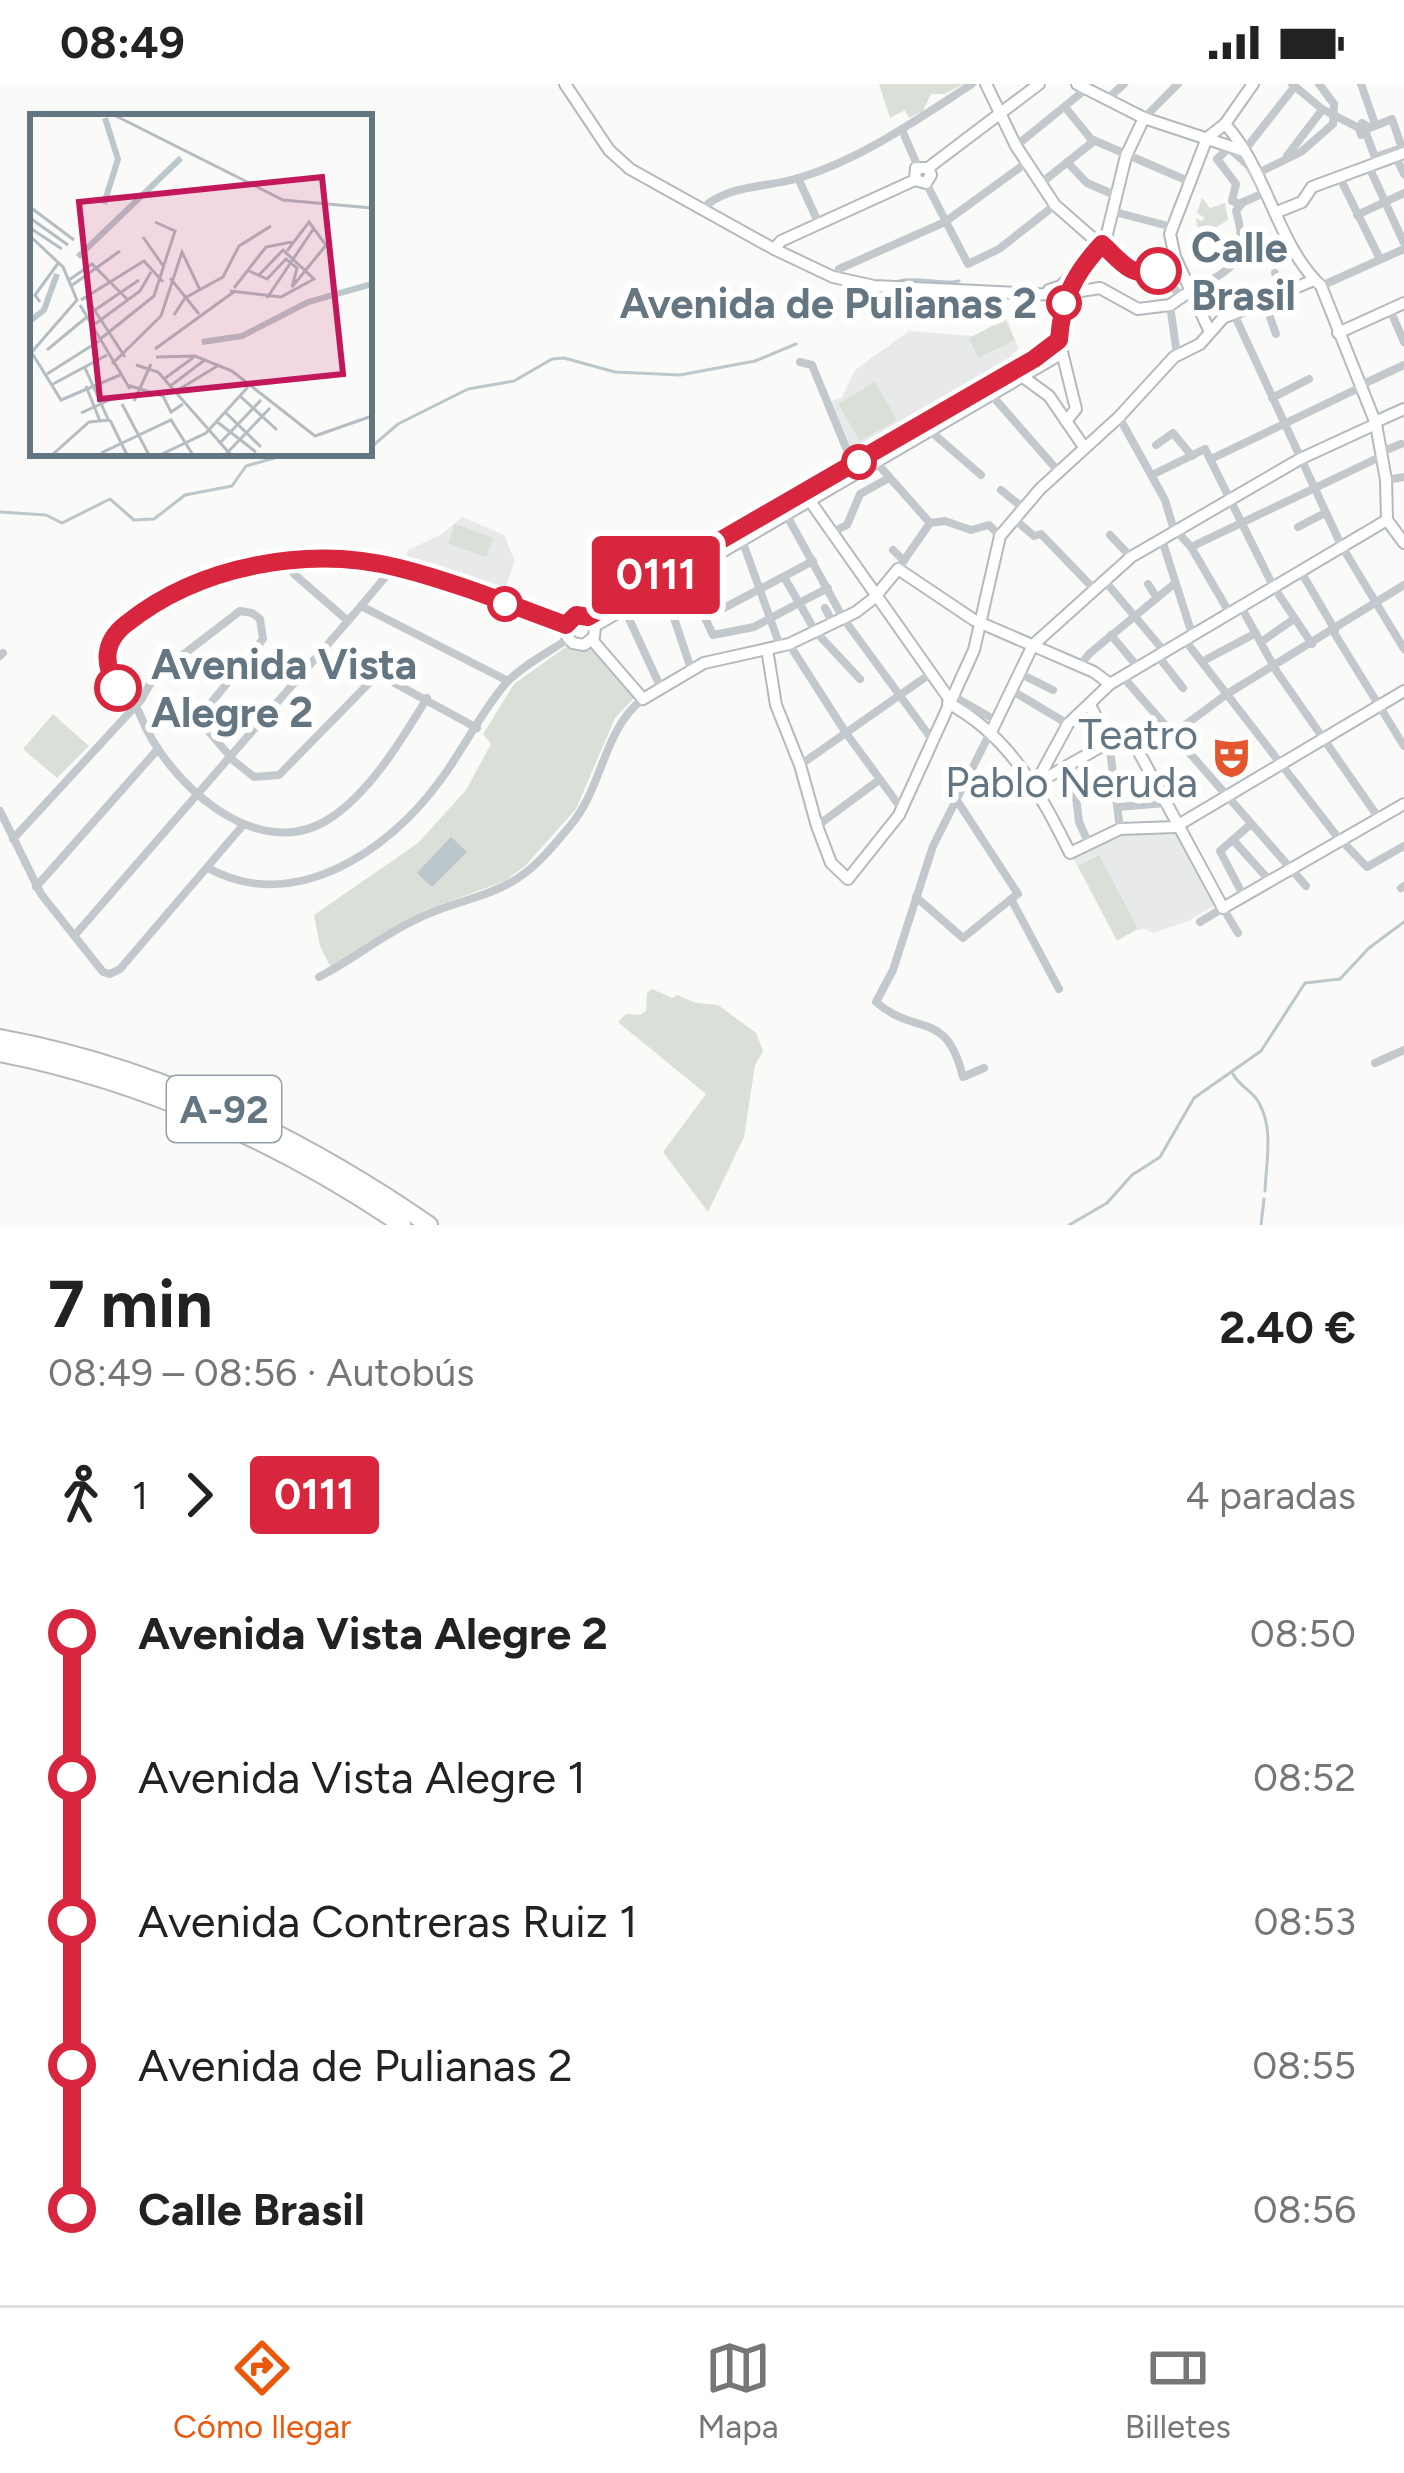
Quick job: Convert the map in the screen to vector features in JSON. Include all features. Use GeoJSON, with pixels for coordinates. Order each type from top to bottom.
{"type":"FeatureCollection","features":[{"type":"Feature","properties":{"kind":"highway","name":"A-92"},"geometry":{"type":"LineString","coordinates":[[0,1038],[103,1063],[194,1096],[323,1160],[429,1225]]}},
{"type":"Feature","properties":{"kind":"highway","name":"A-92"},"geometry":{"type":"LineString","coordinates":[[0,1053],[77,1071],[188,1109],[308,1168],[402,1225]]}},
{"type":"Feature","properties":{"kind":"street"},"geometry":{"type":"LineString","coordinates":[[566,84],[601,140],[630,169],[774,249],[854,282],[986,292],[1100,288],[1138,309],[1170,305],[1226,272],[1240,256],[1238,207],[1232,201],[1236,184],[1217,159],[1229,148],[1249,166],[1317,283],[1375,423],[1386,480],[1387,520],[1402,536]]}},
{"type":"Feature","properties":{"kind":"street"},"geometry":{"type":"LineString","coordinates":[[701,209],[752,184],[798,178],[902,130],[972,84]]}},
{"type":"Feature","properties":{"kind":"street"},"geometry":{"type":"LineString","coordinates":[[986,84],[1016,146],[1055,206],[1125,268],[1150,274],[1180,266]]}},
{"type":"Feature","properties":{"kind":"street"},"geometry":{"type":"LineString","coordinates":[[774,249],[781,241],[922,174],[1039,84]]}},
{"type":"Feature","properties":{"kind":"street"},"geometry":{"type":"LineString","coordinates":[[1106,100],[1124,84]]}},
{"type":"Feature","properties":{"kind":"street"},"geometry":{"type":"LineString","coordinates":[[1066,421],[1076,409],[1059,340],[1060,292],[1102,244],[1115,212],[1126,156],[1144,118],[1178,84]]}},
{"type":"Feature","properties":{"kind":"street"},"geometry":{"type":"LineString","coordinates":[[1361,84],[1375,124]]}},
{"type":"Feature","properties":{"kind":"street"},"geometry":{"type":"LineString","coordinates":[[1210,332],[1187,293],[1171,241],[1172,227],[1207,138],[1225,124],[1250,85]]}},
{"type":"Feature","properties":{"kind":"street"},"geometry":{"type":"LineString","coordinates":[[779,646],[776,705],[831,863],[848,879],[901,808],[974,650],[1000,536],[1012,518],[1177,356],[1200,344],[1223,318],[1380,260],[1404,246],[1358,128],[1322,109],[1294,85],[1244,151]]}},
{"type":"Feature","properties":{"kind":"street"},"geometry":{"type":"LineString","coordinates":[[1258,173],[1307,147],[1333,124],[1334,104],[1323,85]]}},
{"type":"Feature","properties":{"kind":"street"},"geometry":{"type":"LineString","coordinates":[[1016,146],[1065,107],[1081,86],[1144,118],[1244,151]]}},
{"type":"Feature","properties":{"kind":"street"},"geometry":{"type":"LineString","coordinates":[[1065,107],[1094,141],[1188,181]]}},
{"type":"Feature","properties":{"kind":"street"},"geometry":{"type":"LineString","coordinates":[[1288,156],[1322,109]]}},
{"type":"Feature","properties":{"kind":"street"},"geometry":{"type":"LineString","coordinates":[[1392,119],[1402,148],[1372,156],[1362,123],[1370,128],[1375,124],[1392,119]]}},
{"type":"Feature","properties":{"kind":"street"},"geometry":{"type":"LineString","coordinates":[[1225,124],[1265,192]]}},
{"type":"Feature","properties":{"kind":"street"},"geometry":{"type":"LineString","coordinates":[[902,130],[968,264],[999,249],[1055,206]]}},
{"type":"Feature","properties":{"kind":"street"},"geometry":{"type":"LineString","coordinates":[[1040,184],[1094,141]]}},
{"type":"Feature","properties":{"kind":"street"},"geometry":{"type":"LineString","coordinates":[[1277,212],[1302,202],[1312,187],[1400,154],[1404,174]]}},
{"type":"Feature","properties":{"kind":"street"},"geometry":{"type":"LineString","coordinates":[[1066,162],[1087,183],[1118,196]]}},
{"type":"Feature","properties":{"kind":"street"},"geometry":{"type":"LineString","coordinates":[[839,268],[945,222],[1026,163]]}},
{"type":"Feature","properties":{"kind":"street"},"geometry":{"type":"LineString","coordinates":[[1340,176],[1380,260]]}},
{"type":"Feature","properties":{"kind":"street"},"geometry":{"type":"LineString","coordinates":[[798,178],[819,224]]}},
{"type":"Feature","properties":{"kind":"street"},"geometry":{"type":"LineString","coordinates":[[1238,207],[1265,192]]}},
{"type":"Feature","properties":{"kind":"street"},"geometry":{"type":"LineString","coordinates":[[1357,215],[1404,193]]}},
{"type":"Feature","properties":{"kind":"street"},"geometry":{"type":"LineString","coordinates":[[1115,212],[1172,227]]}},
{"type":"Feature","properties":{"kind":"street"},"geometry":{"type":"LineString","coordinates":[[1275,273],[1284,295]]}},
{"type":"Feature","properties":{"kind":"street"},"geometry":{"type":"LineString","coordinates":[[917,316],[976,312],[986,301],[986,292]]}},
{"type":"Feature","properties":{"kind":"street"},"geometry":{"type":"LineString","coordinates":[[1265,303],[1276,334]]}},
{"type":"Feature","properties":{"kind":"street"},"geometry":{"type":"LineString","coordinates":[[1338,333],[1404,303]]}},
{"type":"Feature","properties":{"kind":"street"},"geometry":{"type":"LineString","coordinates":[[1170,305],[1177,356]]}},
{"type":"Feature","properties":{"kind":"street"},"geometry":{"type":"LineString","coordinates":[[1390,309],[1404,342]]}},
{"type":"Feature","properties":{"kind":"street"},"geometry":{"type":"LineString","coordinates":[[1234,314],[1341,545],[1404,649]]}},
{"type":"Feature","properties":{"kind":"street"},"geometry":{"type":"LineString","coordinates":[[989,393],[1059,340]]}},
{"type":"Feature","properties":{"kind":"street"},"geometry":{"type":"LineString","coordinates":[[591,621],[1061,354]]}},
{"type":"Feature","properties":{"kind":"street"},"geometry":{"type":"LineString","coordinates":[[800,362],[812,365],[853,465]]}},
{"type":"Feature","properties":{"kind":"street"},"geometry":{"type":"LineString","coordinates":[[1211,459],[1404,365]]}},
{"type":"Feature","properties":{"kind":"street"},"geometry":{"type":"LineString","coordinates":[[1023,377],[1049,396],[1084,446]]}},
{"type":"Feature","properties":{"kind":"street"},"geometry":{"type":"LineString","coordinates":[[1272,398],[1309,379]]}},
{"type":"Feature","properties":{"kind":"street"},"geometry":{"type":"LineString","coordinates":[[989,393],[1058,471]]}},
{"type":"Feature","properties":{"kind":"street"},"geometry":{"type":"LineString","coordinates":[[984,1068],[963,1077],[956,1048],[942,1033],[876,1002],[893,970],[934,846],[1033,645],[1131,557],[1300,459],[1404,410]]}},
{"type":"Feature","properties":{"kind":"street"},"geometry":{"type":"LineString","coordinates":[[1119,417],[1141,444],[1176,532],[1258,638],[1372,821]]}},
{"type":"Feature","properties":{"kind":"street"},"geometry":{"type":"LineString","coordinates":[[928,429],[981,475]]}},
{"type":"Feature","properties":{"kind":"street"},"geometry":{"type":"LineString","coordinates":[[1156,445],[1173,433],[1192,456]]}},
{"type":"Feature","properties":{"kind":"street"},"geometry":{"type":"LineString","coordinates":[[1191,547],[1401,444]]}},
{"type":"Feature","properties":{"kind":"street"},"geometry":{"type":"LineString","coordinates":[[1152,475],[1205,448],[1273,586],[1312,644]]}},
{"type":"Feature","properties":{"kind":"street"},"geometry":{"type":"LineString","coordinates":[[740,534],[787,514],[853,465],[874,459]]}},
{"type":"Feature","properties":{"kind":"street"},"geometry":{"type":"LineString","coordinates":[[874,459],[930,523]]}},
{"type":"Feature","properties":{"kind":"street"},"geometry":{"type":"LineString","coordinates":[[1386,480],[1404,477]]}},
{"type":"Feature","properties":{"kind":"street"},"geometry":{"type":"LineString","coordinates":[[830,533],[847,525],[860,494],[889,478]]}},
{"type":"Feature","properties":{"kind":"street"},"geometry":{"type":"LineString","coordinates":[[1001,490],[1023,508]]}},
{"type":"Feature","properties":{"kind":"street"},"geometry":{"type":"LineString","coordinates":[[807,497],[950,700],[991,732],[1036,784],[1070,853],[1120,829],[1178,825],[1404,691]]}},
{"type":"Feature","properties":{"kind":"street"},"geometry":{"type":"LineString","coordinates":[[1298,527],[1325,513]]}},
{"type":"Feature","properties":{"kind":"street"},"geometry":{"type":"LineString","coordinates":[[787,514],[827,588],[838,621]]}},
{"type":"Feature","properties":{"kind":"street"},"geometry":{"type":"LineString","coordinates":[[1012,518],[1034,536],[1041,533],[1134,616],[1183,688]]}},
{"type":"Feature","properties":{"kind":"street"},"geometry":{"type":"LineString","coordinates":[[1036,784],[1068,724],[1110,684],[1387,520]]}},
{"type":"Feature","properties":{"kind":"street"},"geometry":{"type":"LineString","coordinates":[[319,976],[411,921],[515,881],[575,820],[592,792],[618,725],[643,699],[717,658],[779,646],[838,621],[874,598],[930,523],[945,521],[971,530],[989,524],[1000,536]]}},
{"type":"Feature","properties":{"kind":"street"},"geometry":{"type":"LineString","coordinates":[[904,532],[915,544]]}},
{"type":"Feature","properties":{"kind":"street"},"geometry":{"type":"LineString","coordinates":[[740,534],[779,646],[901,808]]}},
{"type":"Feature","properties":{"kind":"street"},"geometry":{"type":"LineString","coordinates":[[1110,535],[1131,557]]}},
{"type":"Feature","properties":{"kind":"street"},"geometry":{"type":"LineString","coordinates":[[1162,540],[1188,637],[1226,694],[1367,867],[1404,846]]}},
{"type":"Feature","properties":{"kind":"street"},"geometry":{"type":"LineString","coordinates":[[893,550],[901,565],[943,601],[981,623],[1080,665],[1110,684]]}},
{"type":"Feature","properties":{"kind":"street"},"geometry":{"type":"LineString","coordinates":[[427,698],[394,751],[334,816],[316,826],[291,830],[244,824],[197,796],[158,749],[108,670],[108,645],[115,633],[149,607],[181,590],[237,570],[332,559],[389,566],[567,632],[579,645],[592,640]]}},
{"type":"Feature","properties":{"kind":"street"},"geometry":{"type":"LineString","coordinates":[[288,562],[294,574],[348,621]]}},
{"type":"Feature","properties":{"kind":"street"},"geometry":{"type":"LineString","coordinates":[[813,562],[705,618],[713,634],[754,627],[827,588]]}},
{"type":"Feature","properties":{"kind":"street"},"geometry":{"type":"LineString","coordinates":[[75,935],[361,606],[389,566]]}},
{"type":"Feature","properties":{"kind":"street"},"geometry":{"type":"LineString","coordinates":[[1300,570],[1404,746]]}},
{"type":"Feature","properties":{"kind":"street"},"geometry":{"type":"LineString","coordinates":[[784,577],[815,632],[860,680]]}},
{"type":"Feature","properties":{"kind":"street"},"geometry":{"type":"LineString","coordinates":[[208,868],[248,884],[272,886],[300,882],[345,864],[416,811],[508,681],[567,632],[576,615],[591,621],[623,607],[662,578]]}},
{"type":"Feature","properties":{"kind":"street"},"geometry":{"type":"LineString","coordinates":[[662,578],[691,669]]}},
{"type":"Feature","properties":{"kind":"street"},"geometry":{"type":"LineString","coordinates":[[1148,584],[1157,598]]}},
{"type":"Feature","properties":{"kind":"street"},"geometry":{"type":"LineString","coordinates":[[1080,665],[1174,584]]}},
{"type":"Feature","properties":{"kind":"street"},"geometry":{"type":"LineString","coordinates":[[1036,784],[1109,742],[1135,745],[1173,734],[1226,694],[1404,585]]}},
{"type":"Feature","properties":{"kind":"street"},"geometry":{"type":"LineString","coordinates":[[361,606],[508,681]]}},
{"type":"Feature","properties":{"kind":"street"},"geometry":{"type":"LineString","coordinates":[[623,607],[661,688]]}},
{"type":"Feature","properties":{"kind":"street"},"geometry":{"type":"LineString","coordinates":[[825,608],[931,738]]}},
{"type":"Feature","properties":{"kind":"street"},"geometry":{"type":"LineString","coordinates":[[14,839],[154,677],[240,611],[252,613],[262,623],[260,645],[198,719],[254,777],[279,775],[378,674],[477,728]]}},
{"type":"Feature","properties":{"kind":"street"},"geometry":{"type":"LineString","coordinates":[[1208,660],[1295,619]]}},
{"type":"Feature","properties":{"kind":"street"},"geometry":{"type":"LineString","coordinates":[[591,621],[592,640],[643,699]]}},
{"type":"Feature","properties":{"kind":"street"},"geometry":{"type":"LineString","coordinates":[[1111,635],[1137,666]]}},
{"type":"Feature","properties":{"kind":"street"},"geometry":{"type":"LineString","coordinates":[[1019,673],[1052,690]]}},
{"type":"Feature","properties":{"kind":"street"},"geometry":{"type":"LineString","coordinates":[[800,765],[930,674]]}},
{"type":"Feature","properties":{"kind":"street"},"geometry":{"type":"LineString","coordinates":[[1122,676],[1306,886]]}},
{"type":"Feature","properties":{"kind":"street"},"geometry":{"type":"LineString","coordinates":[[1011,690],[1068,724]]}},
{"type":"Feature","properties":{"kind":"street"},"geometry":{"type":"LineString","coordinates":[[950,700],[988,716]]}},
{"type":"Feature","properties":{"kind":"street"},"geometry":{"type":"LineString","coordinates":[[1090,705],[1109,742],[1120,829]]}},
{"type":"Feature","properties":{"kind":"street"},"geometry":{"type":"LineString","coordinates":[[1135,745],[1238,933]]}},
{"type":"Feature","properties":{"kind":"street"},"geometry":{"type":"LineString","coordinates":[[36,886],[158,749]]}},
{"type":"Feature","properties":{"kind":"street"},"geometry":{"type":"LineString","coordinates":[[1072,764],[1079,822],[1089,844]]}},
{"type":"Feature","properties":{"kind":"street"},"geometry":{"type":"LineString","coordinates":[[818,826],[879,780]]}},
{"type":"Feature","properties":{"kind":"street"},"geometry":{"type":"LineString","coordinates":[[916,897],[963,938],[1018,894],[958,802]]}},
{"type":"Feature","properties":{"kind":"street"},"geometry":{"type":"LineString","coordinates":[[1118,807],[1166,803]]}},
{"type":"Feature","properties":{"kind":"street"},"geometry":{"type":"LineString","coordinates":[[1200,922],[1404,803]]}},
{"type":"Feature","properties":{"kind":"street"},"geometry":{"type":"LineString","coordinates":[[0,812],[36,886],[110,974],[120,969],[244,824]]}},
{"type":"Feature","properties":{"kind":"street"},"geometry":{"type":"LineString","coordinates":[[1243,895],[1220,851],[1251,824]]}},
{"type":"Feature","properties":{"kind":"street"},"geometry":{"type":"LineString","coordinates":[[1233,840],[1269,880]]}},
{"type":"Feature","properties":{"kind":"street"},"geometry":{"type":"LineString","coordinates":[[1010,899],[1059,989]]}},
{"type":"Feature","properties":{"kind":"street"},"geometry":{"type":"LineString","coordinates":[[1375,1064],[1404,1050]]}},
{"type":"Feature","properties":{"kind":"shaded area"},"geometry":{"type":"Polygon","coordinates":[[[879,84],[964,84],[944,94],[931,94],[923,111],[909,118],[905,110],[890,118],[879,84]]]}},
{"type":"Feature","properties":{"kind":"shaded area"},"geometry":{"type":"Polygon","coordinates":[[[1202,198],[1210,208],[1225,203],[1228,220],[1210,231],[1198,231],[1196,218],[1205,218],[1197,213],[1202,198]]]}},
{"type":"Feature","properties":{"kind":"shaded area"},"geometry":{"type":"Polygon","coordinates":[[[1006,318],[1019,349],[1012,354],[1017,364],[854,460],[828,403],[842,397],[855,370],[909,331],[974,336],[1006,318]]]}},
{"type":"Feature","properties":{"kind":"shaded area"},"geometry":{"type":"Polygon","coordinates":[[[1005,320],[1015,340],[978,358],[969,338],[1005,320]]]}},
{"type":"Feature","properties":{"kind":"shaded area"},"geometry":{"type":"Polygon","coordinates":[[[875,382],[897,420],[860,441],[838,404],[875,382]]]}},
{"type":"Feature","properties":{"kind":"shaded area"},"geometry":{"type":"Polygon","coordinates":[[[462,517],[504,535],[515,561],[503,594],[406,556],[408,550],[442,534],[462,517]]]}},
{"type":"Feature","properties":{"kind":"shaded area"},"geometry":{"type":"Polygon","coordinates":[[[455,524],[493,538],[486,557],[448,543],[455,524]]]}},
{"type":"Feature","properties":{"kind":"shaded area"},"geometry":{"type":"Polygon","coordinates":[[[566,647],[580,652],[594,647],[634,693],[615,718],[576,809],[526,865],[505,881],[426,910],[331,968],[320,946],[314,915],[418,843],[466,790],[491,744],[483,734],[514,684],[566,647]]]}},
{"type":"Feature","properties":{"kind":"shaded area"},"geometry":{"type":"Polygon","coordinates":[[[53,714],[89,746],[57,778],[23,749],[53,714]]]}},
{"type":"Feature","properties":{"kind":"shaded area"},"geometry":{"type":"Polygon","coordinates":[[[1175,833],[1215,905],[1188,921],[1153,933],[1136,930],[1117,941],[1073,858],[1125,834],[1175,833]]]}},
{"type":"Feature","properties":{"kind":"shaded area"},"geometry":{"type":"Polygon","coordinates":[[[451,837],[467,852],[432,887],[417,873],[451,837]]]}},
{"type":"Feature","properties":{"kind":"shaded area"},"geometry":{"type":"Polygon","coordinates":[[[1099,855],[1138,929],[1117,940],[1078,866],[1099,855]]]}},
{"type":"Feature","properties":{"kind":"shaded area"},"geometry":{"type":"Polygon","coordinates":[[[652,989],[672,998],[677,995],[718,1005],[756,1033],[763,1051],[755,1065],[744,1137],[708,1212],[663,1152],[706,1094],[618,1022],[626,1014],[646,1011],[647,993],[652,989]]]}},
{"type":"Feature","properties":{"kind":"waterway"},"geometry":{"type":"LineString","coordinates":[[899,281],[959,281]]}},
{"type":"Feature","properties":{"kind":"waterway"},"geometry":{"type":"LineString","coordinates":[[372,446],[398,424],[468,389],[514,381],[552,359],[615,372],[680,375],[755,361],[796,344]]}},
{"type":"Feature","properties":{"kind":"waterway"},"geometry":{"type":"LineString","coordinates":[[0,512],[46,515],[62,523],[110,499],[134,520],[154,519],[185,495],[232,486],[246,466],[281,456]]}},
{"type":"Feature","properties":{"kind":"waterway"},"geometry":{"type":"LineString","coordinates":[[1069,1225],[1107,1203],[1132,1175],[1160,1157],[1194,1098],[1261,1051],[1305,983],[1340,979],[1369,948],[1404,922]]}},
{"type":"Feature","properties":{"kind":"waterway"},"geometry":{"type":"LineString","coordinates":[[1233,1074],[1264,1113],[1265,1191]]}},
{"type":"Feature","properties":{"kind":"waterway"},"geometry":{"type":"LineString","coordinates":[[1261,1225],[1264,1199]]}},
{"type":"Feature","properties":{"kind":"bus line","name":"0111"},"geometry":{"type":"LineString","coordinates":[[118,688],[107,658],[115,633],[170,595],[215,576],[268,564],[332,559],[373,563],[401,568],[566,625],[576,615],[588,617],[1034,359],[1059,340],[1067,290],[1076,272],[1102,244],[1129,270],[1158,271]]}},
{"type":"Feature","properties":{"kind":"place","name":"Calle Brasil"},"geometry":{"type":"Point","coordinates":[1158,271]}},
{"type":"Feature","properties":{"kind":"place","name":"Avenida de Pulianas 2"},"geometry":{"type":"Point","coordinates":[1064,303]}},
{"type":"Feature","properties":{"kind":"place","name":"Avenida Vista Alegre 2"},"geometry":{"type":"Point","coordinates":[118,688]}},
{"type":"Feature","properties":{"kind":"place","name":"Teatro Pablo Neruda"},"geometry":{"type":"Point","coordinates":[1232,758]}}]}
